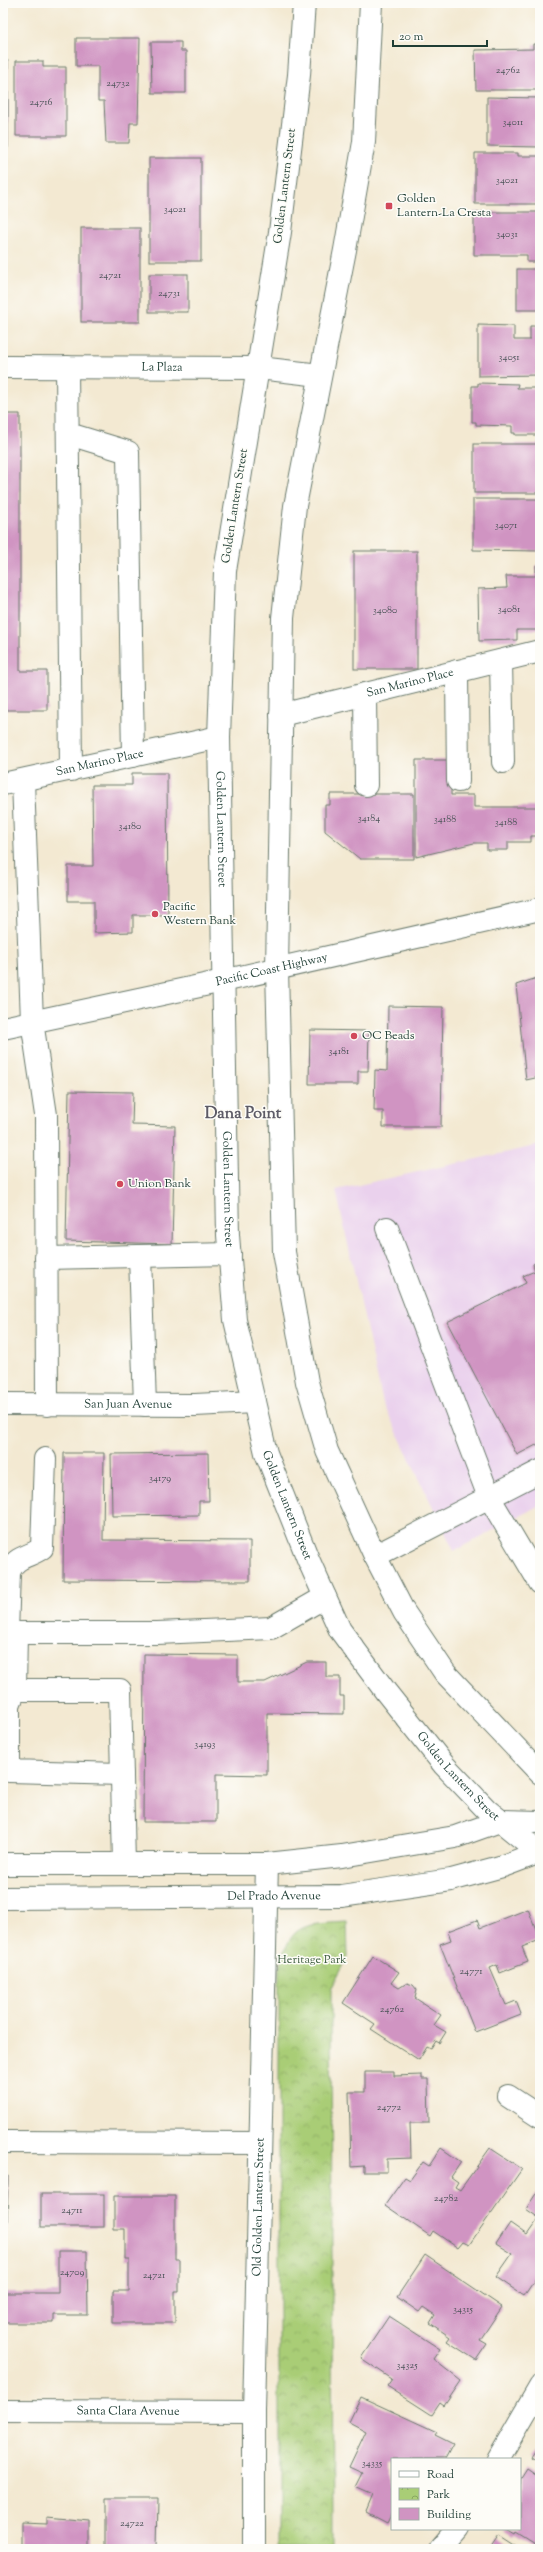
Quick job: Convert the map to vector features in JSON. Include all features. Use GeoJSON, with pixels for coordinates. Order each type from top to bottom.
{"type":"FeatureCollection","features":[{"type":"Feature","properties":{"kind":"main road","name":"Golden Lantern Street"},"geometry":{"type":"LineString","coordinates":[[304,3],[294,114],[280,232],[258,368],[249,412],[225,571],[219,737],[230,1254],[235,1320],[266,1453],[308,1560],[340,1630],[386,1692],[444,1765],[500,1820],[540,1852]]}},
{"type":"Feature","properties":{"kind":"main road"},"geometry":{"type":"LineString","coordinates":[[371,3],[364,142],[295,506],[283,618],[277,969],[284,1252],[307,1382],[323,1437],[375,1556],[404,1612],[445,1673],[540,1773]]}},
{"type":"Feature","properties":{"kind":"main road","name":"La Plaza"},"geometry":{"type":"LineString","coordinates":[[3,367],[258,368],[320,375]]}},
{"type":"Feature","properties":{"kind":"main road"},"geometry":{"type":"LineString","coordinates":[[67,367],[69,434],[71,770]]}},
{"type":"Feature","properties":{"kind":"main road"},"geometry":{"type":"LineString","coordinates":[[69,434],[128,452],[133,756]]}},
{"type":"Feature","properties":{"kind":"main road","name":"San Marino Place"},"geometry":{"type":"LineString","coordinates":[[281,715],[540,651]]}},
{"type":"Feature","properties":{"kind":"main road"},"geometry":{"type":"LineString","coordinates":[[501,661],[503,762]]}},
{"type":"Feature","properties":{"kind":"main road"},"geometry":{"type":"LineString","coordinates":[[457,671],[458,780]]}},
{"type":"Feature","properties":{"kind":"main road"},"geometry":{"type":"LineString","coordinates":[[365,694],[366,785]]}},
{"type":"Feature","properties":{"kind":"main road","name":"San Marino Place"},"geometry":{"type":"LineString","coordinates":[[13,782],[219,737]]}},
{"type":"Feature","properties":{"kind":"main road"},"geometry":{"type":"LineString","coordinates":[[13,782],[32,1021],[46,1115],[47,1405]]}},
{"type":"Feature","properties":{"kind":"main road","name":"Pacific Coast Highway"},"geometry":{"type":"LineString","coordinates":[[3,1028],[223,981],[540,909]]}},
{"type":"Feature","properties":{"kind":"main road"},"geometry":{"type":"LineString","coordinates":[[387,1228],[489,1497],[540,1583]]}},
{"type":"Feature","properties":{"kind":"main road"},"geometry":{"type":"LineString","coordinates":[[46,1258],[230,1254]]}},
{"type":"Feature","properties":{"kind":"main road"},"geometry":{"type":"LineString","coordinates":[[140,1256],[144,1405]]}},
{"type":"Feature","properties":{"kind":"main road","name":"San Juan Avenue"},"geometry":{"type":"LineString","coordinates":[[3,1404],[144,1405],[254,1402]]}},
{"type":"Feature","properties":{"kind":"main road"},"geometry":{"type":"LineString","coordinates":[[45,1458],[42,1548],[15,1561],[9,1572],[9,1633],[15,1690],[9,1706],[9,1771],[122,1774]]}},
{"type":"Feature","properties":{"kind":"main road"},"geometry":{"type":"LineString","coordinates":[[375,1556],[540,1471]]}},
{"type":"Feature","properties":{"kind":"main road"},"geometry":{"type":"LineString","coordinates":[[9,1633],[157,1633],[271,1628],[325,1597]]}},
{"type":"Feature","properties":{"kind":"main road"},"geometry":{"type":"LineString","coordinates":[[15,1690],[120,1690],[124,1864]]}},
{"type":"Feature","properties":{"kind":"main road"},"geometry":{"type":"LineString","coordinates":[[3,1864],[267,1864],[342,1856],[454,1837],[500,1820],[540,1822]]}},
{"type":"Feature","properties":{"kind":"main road","name":"Del Prado Avenue"},"geometry":{"type":"LineString","coordinates":[[3,1898],[341,1896],[451,1880],[503,1866],[540,1852]]}},
{"type":"Feature","properties":{"kind":"main road","name":"Old Golden Lantern Street"},"geometry":{"type":"LineString","coordinates":[[254,2549],[254,2412],[267,1864]]}},
{"type":"Feature","properties":{"kind":"main road"},"geometry":{"type":"LineString","coordinates":[[508,2096],[540,2117]]}},
{"type":"Feature","properties":{"kind":"main road"},"geometry":{"type":"LineString","coordinates":[[3,2142],[260,2143]]}},
{"type":"Feature","properties":{"kind":"main road"},"geometry":{"type":"LineString","coordinates":[[499,2458],[540,2387]]}},
{"type":"Feature","properties":{"kind":"main road","name":"Santa Clara Avenue"},"geometry":{"type":"LineString","coordinates":[[3,2411],[254,2412]]}},
{"type":"Feature","properties":{"kind":"main road"},"geometry":{"type":"LineString","coordinates":[[439,2549],[455,2530]]}},
{"type":"Feature","properties":{"kind":"shaded area"},"geometry":{"type":"Polygon","coordinates":[[[540,1145],[540,1505],[454,1551],[383,1403],[336,1190],[540,1145]]]}},
{"type":"Feature","properties":{"kind":"green space","name":"Heritage Park"},"geometry":{"type":"Polygon","coordinates":[[[347,1922],[348,1957],[331,1989],[333,2549],[279,2549],[279,1969],[288,1942],[294,1934],[301,1929],[319,1924],[347,1922]]]}},
{"type":"Feature","properties":{"kind":"building"},"geometry":{"type":"Polygon","coordinates":[[[76,38],[140,38],[138,123],[130,123],[129,143],[106,143],[104,101],[98,101],[98,66],[76,66],[76,38]]]}},
{"type":"Feature","properties":{"kind":"building"},"geometry":{"type":"Polygon","coordinates":[[[151,42],[181,42],[181,51],[186,51],[186,93],[152,93],[151,42]]]}},
{"type":"Feature","properties":{"kind":"building"},"geometry":{"type":"Polygon","coordinates":[[[533,44],[540,44],[540,90],[476,90],[475,50],[533,49],[533,44]]]}},
{"type":"Feature","properties":{"kind":"building"},"geometry":{"type":"Polygon","coordinates":[[[3,61],[8,61],[8,147],[3,147],[3,61]]]}},
{"type":"Feature","properties":{"kind":"building"},"geometry":{"type":"Polygon","coordinates":[[[16,61],[43,61],[43,67],[66,67],[66,136],[16,136],[16,61]]]}},
{"type":"Feature","properties":{"kind":"building"},"geometry":{"type":"Polygon","coordinates":[[[487,97],[540,98],[540,147],[487,146],[487,97]]]}},
{"type":"Feature","properties":{"kind":"building"},"geometry":{"type":"Polygon","coordinates":[[[475,153],[518,153],[518,156],[540,156],[540,204],[475,204],[475,153]]]}},
{"type":"Feature","properties":{"kind":"building"},"geometry":{"type":"Polygon","coordinates":[[[149,158],[201,158],[201,261],[149,261],[149,158]]]}},
{"type":"Feature","properties":{"kind":"building"},"geometry":{"type":"Polygon","coordinates":[[[474,212],[540,212],[540,262],[527,262],[527,255],[474,255],[474,212]]]}},
{"type":"Feature","properties":{"kind":"building"},"geometry":{"type":"Polygon","coordinates":[[[81,228],[140,228],[140,322],[81,322],[81,228]]]}},
{"type":"Feature","properties":{"kind":"building"},"geometry":{"type":"Polygon","coordinates":[[[517,269],[540,269],[540,310],[517,310],[517,269]]]}},
{"type":"Feature","properties":{"kind":"building"},"geometry":{"type":"Polygon","coordinates":[[[149,274],[188,274],[188,312],[149,312],[149,274]]]}},
{"type":"Feature","properties":{"kind":"building"},"geometry":{"type":"Polygon","coordinates":[[[478,325],[514,326],[514,340],[530,340],[530,326],[540,326],[540,375],[478,376],[478,325]]]}},
{"type":"Feature","properties":{"kind":"building"},"geometry":{"type":"Polygon","coordinates":[[[478,383],[518,384],[517,388],[540,388],[540,435],[515,435],[515,433],[512,433],[512,426],[476,425],[476,422],[472,422],[472,386],[478,386],[478,383]]]}},
{"type":"Feature","properties":{"kind":"building"},"geometry":{"type":"Polygon","coordinates":[[[3,414],[20,414],[20,671],[47,671],[47,710],[3,710],[3,414]]]}},
{"type":"Feature","properties":{"kind":"building"},"geometry":{"type":"Polygon","coordinates":[[[474,444],[540,444],[540,493],[474,493],[474,444]]]}},
{"type":"Feature","properties":{"kind":"building"},"geometry":{"type":"Polygon","coordinates":[[[473,499],[540,499],[540,551],[473,550],[473,499]]]}},
{"type":"Feature","properties":{"kind":"building"},"geometry":{"type":"Polygon","coordinates":[[[354,551],[417,551],[417,669],[354,669],[354,551]]]}},
{"type":"Feature","properties":{"kind":"building"},"geometry":{"type":"Polygon","coordinates":[[[536,565],[540,565],[540,630],[517,630],[517,640],[479,641],[478,589],[507,588],[506,576],[536,576],[536,565]]]}},
{"type":"Feature","properties":{"kind":"building"},"geometry":{"type":"Polygon","coordinates":[[[416,760],[451,760],[451,795],[474,795],[474,807],[538,807],[538,836],[531,836],[531,842],[508,842],[508,850],[487,850],[487,843],[474,843],[416,857],[416,760]]]}},
{"type":"Feature","properties":{"kind":"building"},"geometry":{"type":"Polygon","coordinates":[[[132,773],[167,773],[168,915],[133,915],[133,932],[94,933],[94,901],[68,901],[68,866],[93,866],[92,785],[132,785],[132,773]]]}},
{"type":"Feature","properties":{"kind":"building"},"geometry":{"type":"Polygon","coordinates":[[[330,794],[414,794],[414,859],[360,859],[325,831],[325,805],[330,805],[330,794]]]}},
{"type":"Feature","properties":{"kind":"building"},"geometry":{"type":"Polygon","coordinates":[[[540,977],[540,1077],[526,1080],[516,985],[540,977]]]}},
{"type":"Feature","properties":{"kind":"building"},"geometry":{"type":"Polygon","coordinates":[[[388,1006],[443,1007],[441,1127],[383,1127],[383,1111],[374,1111],[375,1070],[387,1071],[388,1006]]]}},
{"type":"Feature","properties":{"kind":"building"},"geometry":{"type":"Polygon","coordinates":[[[310,1030],[369,1031],[368,1071],[358,1071],[358,1084],[309,1084],[310,1030]]]}},
{"type":"Feature","properties":{"kind":"building","name":"Union Bank"},"geometry":{"type":"Polygon","coordinates":[[[69,1091],[133,1092],[132,1125],[175,1126],[172,1244],[66,1241],[69,1091]]]}},
{"type":"Feature","properties":{"kind":"building"},"geometry":{"type":"Polygon","coordinates":[[[540,1260],[540,1443],[517,1455],[447,1322],[526,1283],[523,1276],[535,1271],[533,1264],[540,1260]]]}},
{"type":"Feature","properties":{"kind":"building"},"geometry":{"type":"Polygon","coordinates":[[[64,1453],[104,1453],[103,1540],[250,1541],[250,1581],[63,1580],[64,1453]]]}},
{"type":"Feature","properties":{"kind":"building"},"geometry":{"type":"Polygon","coordinates":[[[208,1453],[209,1501],[199,1501],[199,1515],[112,1516],[111,1454],[208,1453]]]}},
{"type":"Feature","properties":{"kind":"building"},"geometry":{"type":"Polygon","coordinates":[[[144,1654],[238,1655],[238,1682],[265,1682],[307,1662],[326,1662],[326,1677],[340,1677],[340,1696],[344,1696],[344,1714],[267,1713],[267,1775],[216,1774],[216,1822],[143,1822],[144,1654]]]}},
{"type":"Feature","properties":{"kind":"building"},"geometry":{"type":"Polygon","coordinates":[[[528,1909],[540,1940],[522,1947],[528,1962],[500,1973],[497,1965],[490,1968],[506,2005],[516,2001],[521,2014],[475,2032],[440,1944],[451,1940],[448,1931],[477,1920],[480,1928],[528,1909]]]}},
{"type":"Feature","properties":{"kind":"building"},"geometry":{"type":"Polygon","coordinates":[[[373,1956],[399,1972],[391,1983],[399,1988],[407,1983],[413,1985],[417,1990],[415,1998],[441,2015],[434,2025],[446,2032],[439,2043],[436,2041],[431,2049],[427,2047],[419,2060],[371,2029],[375,2024],[343,2003],[373,1956]]]}},
{"type":"Feature","properties":{"kind":"building"},"geometry":{"type":"Polygon","coordinates":[[[365,2072],[394,2072],[394,2076],[422,2075],[422,2079],[428,2079],[429,2123],[410,2123],[411,2158],[387,2159],[387,2172],[364,2172],[364,2166],[351,2167],[349,2092],[365,2092],[365,2072]]]}},
{"type":"Feature","properties":{"kind":"building"},"geometry":{"type":"Polygon","coordinates":[[[441,2148],[461,2162],[451,2177],[458,2182],[455,2187],[460,2190],[490,2148],[522,2169],[469,2245],[463,2242],[458,2248],[433,2231],[430,2236],[385,2205],[405,2177],[410,2180],[423,2162],[429,2166],[441,2148]]]}},
{"type":"Feature","properties":{"kind":"building"},"geometry":{"type":"Polygon","coordinates":[[[3,2176],[8,2176],[7,2229],[3,2229],[3,2176]]]}},
{"type":"Feature","properties":{"kind":"building"},"geometry":{"type":"Polygon","coordinates":[[[539,2189],[540,2272],[524,2296],[496,2277],[512,2254],[496,2244],[510,2223],[527,2235],[539,2218],[526,2209],[539,2189]]]}},
{"type":"Feature","properties":{"kind":"building"},"geometry":{"type":"Polygon","coordinates":[[[41,2194],[104,2194],[104,2227],[41,2227],[41,2194]]]}},
{"type":"Feature","properties":{"kind":"building"},"geometry":{"type":"Polygon","coordinates":[[[114,2196],[175,2196],[175,2259],[179,2259],[179,2292],[175,2292],[175,2323],[113,2323],[113,2291],[129,2291],[129,2259],[125,2259],[125,2229],[114,2229],[114,2196]]]}},
{"type":"Feature","properties":{"kind":"building"},"geometry":{"type":"Polygon","coordinates":[[[58,2251],[87,2251],[88,2315],[54,2315],[54,2323],[3,2323],[3,2293],[58,2293],[58,2251]]]}},
{"type":"Feature","properties":{"kind":"building"},"geometry":{"type":"Polygon","coordinates":[[[425,2255],[502,2307],[480,2340],[487,2344],[476,2360],[447,2341],[450,2337],[430,2323],[435,2315],[423,2307],[419,2312],[397,2297],[425,2255]]]}},
{"type":"Feature","properties":{"kind":"building"},"geometry":{"type":"Polygon","coordinates":[[[389,2316],[440,2349],[433,2359],[461,2381],[444,2406],[440,2403],[432,2415],[387,2386],[392,2379],[361,2358],[389,2316]]]}},
{"type":"Feature","properties":{"kind":"building"},"geometry":{"type":"Polygon","coordinates":[[[361,2397],[437,2432],[435,2435],[453,2444],[446,2458],[391,2458],[391,2515],[387,2523],[366,2512],[373,2495],[355,2487],[362,2473],[349,2467],[366,2431],[349,2422],[361,2397]]]}},
{"type":"Feature","properties":{"kind":"building"},"geometry":{"type":"Polygon","coordinates":[[[540,2445],[540,2462],[532,2457],[540,2445]]]}},
{"type":"Feature","properties":{"kind":"building"},"geometry":{"type":"Polygon","coordinates":[[[527,2469],[540,2478],[540,2548],[516,2533],[515,2535],[507,2530],[521,2530],[521,2478],[527,2469]]]}},
{"type":"Feature","properties":{"kind":"building"},"geometry":{"type":"Polygon","coordinates":[[[106,2498],[158,2498],[157,2549],[106,2549],[106,2498]]]}},
{"type":"Feature","properties":{"kind":"building"},"geometry":{"type":"Polygon","coordinates":[[[47,2517],[90,2521],[90,2549],[21,2549],[21,2523],[47,2524],[47,2517]]]}},
{"type":"Feature","properties":{"kind":"building"},"geometry":{"type":"Polygon","coordinates":[[[498,2536],[518,2549],[489,2549],[498,2536]]]}},
{"type":"Feature","properties":{"kind":"place","name":"Golden Lantern-La Cresta"},"geometry":{"type":"Point","coordinates":[389,206]}},
{"type":"Feature","properties":{"kind":"place","name":"Pacific Western Bank"},"geometry":{"type":"Point","coordinates":[155,914]}},
{"type":"Feature","properties":{"kind":"place","name":"OC Beads"},"geometry":{"type":"Point","coordinates":[354,1036]}},
{"type":"Feature","properties":{"kind":"place","name":"Union Bank"},"geometry":{"type":"Point","coordinates":[120,1184]}},
{"type":"Feature","properties":{"kind":"district","name":"Dana Point"},"geometry":{"type":"Point","coordinates":[243,1114]}}]}
